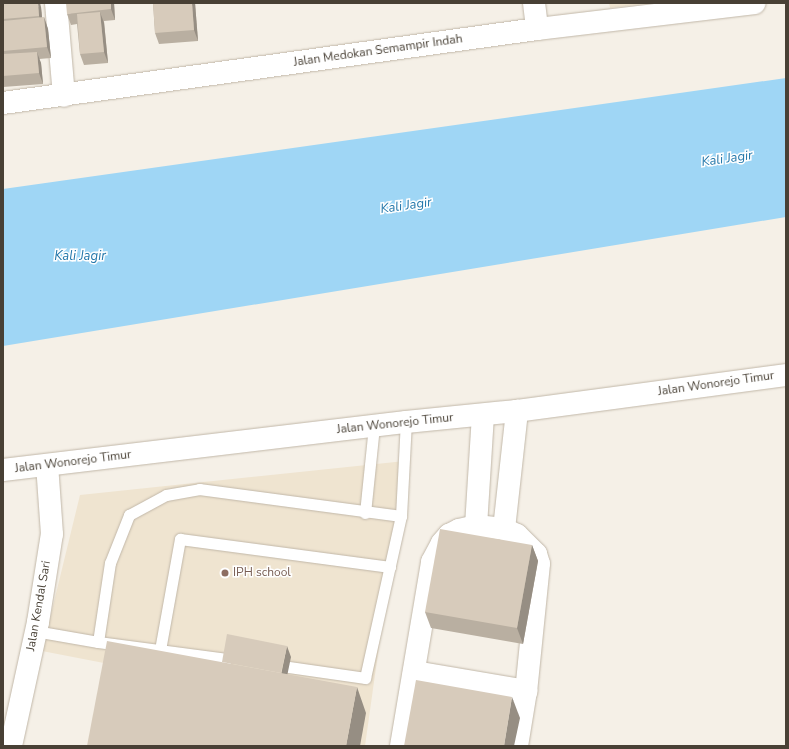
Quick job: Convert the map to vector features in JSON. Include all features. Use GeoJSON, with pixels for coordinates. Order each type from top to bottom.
{"type":"FeatureCollection","features":[{"type":"Feature","properties":{"kind":"street"},"geometry":{"type":"LineString","coordinates":[[56,3],[64,96]]}},
{"type":"Feature","properties":{"kind":"street"},"geometry":{"type":"LineString","coordinates":[[534,3],[538,29]]}},
{"type":"Feature","properties":{"kind":"street","name":"Jalan Medokan Semampir Indah"},"geometry":{"type":"LineString","coordinates":[[3,104],[538,29],[754,3]]}},
{"type":"Feature","properties":{"kind":"street","name":"Jalan Wonorejo Timur"},"geometry":{"type":"LineString","coordinates":[[3,470],[406,422],[517,411],[786,375]]}},
{"type":"Feature","properties":{"kind":"street"},"geometry":{"type":"LineString","coordinates":[[504,529],[517,411]]}},
{"type":"Feature","properties":{"kind":"street"},"geometry":{"type":"LineString","coordinates":[[476,526],[483,415]]}},
{"type":"Feature","properties":{"kind":"street","name":"Jalan Kendal Sari"},"geometry":{"type":"LineString","coordinates":[[11,746],[35,632],[52,534],[47,465]]}},
{"type":"Feature","properties":{"kind":"street"},"geometry":{"type":"LineString","coordinates":[[401,746],[436,553],[449,535],[459,530],[476,526],[504,529],[517,535],[531,549],[539,564],[526,691],[517,746]]}},
{"type":"Feature","properties":{"kind":"street"},"geometry":{"type":"LineString","coordinates":[[414,672],[526,691]]}},
{"type":"Feature","properties":{"kind":"lane"},"geometry":{"type":"LineString","coordinates":[[289,667],[365,678],[401,516],[406,422]]}},
{"type":"Feature","properties":{"kind":"lane"},"geometry":{"type":"LineString","coordinates":[[365,513],[374,426]]}},
{"type":"Feature","properties":{"kind":"lane"},"geometry":{"type":"LineString","coordinates":[[98,642],[110,563],[129,515],[145,504],[166,495],[199,489],[365,513],[401,516]]}},
{"type":"Feature","properties":{"kind":"lane"},"geometry":{"type":"LineString","coordinates":[[160,650],[180,539],[390,567]]}},
{"type":"Feature","properties":{"kind":"lane"},"geometry":{"type":"LineString","coordinates":[[35,632],[227,659]]}},
{"type":"Feature","properties":{"kind":"shaded area"},"geometry":{"type":"Polygon","coordinates":[[[609,3],[652,3],[610,8],[609,3]]]}},
{"type":"Feature","properties":{"kind":"shaded area","name":"IPH school"},"geometry":{"type":"Polygon","coordinates":[[[405,461],[365,746],[93,746],[109,664],[42,651],[80,495],[405,461]]]}},
{"type":"Feature","properties":{"kind":"water","name":"Kali Jagir"},"geometry":{"type":"Polygon","coordinates":[[[786,78],[786,217],[3,346],[3,189],[786,78]]]}},
{"type":"Feature","properties":{"kind":"building"},"geometry":{"type":"Polygon","coordinates":[[[3,3],[38,3],[39,16],[3,19],[3,3]]]}},
{"type":"Feature","properties":{"kind":"building"},"geometry":{"type":"Polygon","coordinates":[[[66,3],[111,3],[111,9],[67,14],[66,3]]]}},
{"type":"Feature","properties":{"kind":"building"},"geometry":{"type":"Polygon","coordinates":[[[153,3],[192,3],[194,30],[155,33],[153,3]]]}},
{"type":"Feature","properties":{"kind":"building"},"geometry":{"type":"Polygon","coordinates":[[[100,12],[104,52],[80,54],[77,14],[100,12]]]}},
{"type":"Feature","properties":{"kind":"building"},"geometry":{"type":"Polygon","coordinates":[[[44,17],[47,47],[3,51],[3,21],[44,17]]]}},
{"type":"Feature","properties":{"kind":"building"},"geometry":{"type":"Polygon","coordinates":[[[37,52],[39,73],[3,76],[3,54],[37,52]]]}},
{"type":"Feature","properties":{"kind":"building"},"geometry":{"type":"Polygon","coordinates":[[[440,529],[532,545],[517,628],[425,612],[440,529]]]}},
{"type":"Feature","properties":{"kind":"building"},"geometry":{"type":"Polygon","coordinates":[[[227,634],[287,646],[281,673],[222,662],[227,634]]]}},
{"type":"Feature","properties":{"kind":"building"},"geometry":{"type":"Polygon","coordinates":[[[107,641],[357,687],[346,746],[87,746],[107,641]]]}},
{"type":"Feature","properties":{"kind":"building"},"geometry":{"type":"Polygon","coordinates":[[[416,680],[512,697],[504,746],[404,746],[416,680]]]}},
{"type":"Feature","properties":{"kind":"place","name":"IPH school"},"geometry":{"type":"Point","coordinates":[225,573]}}]}
